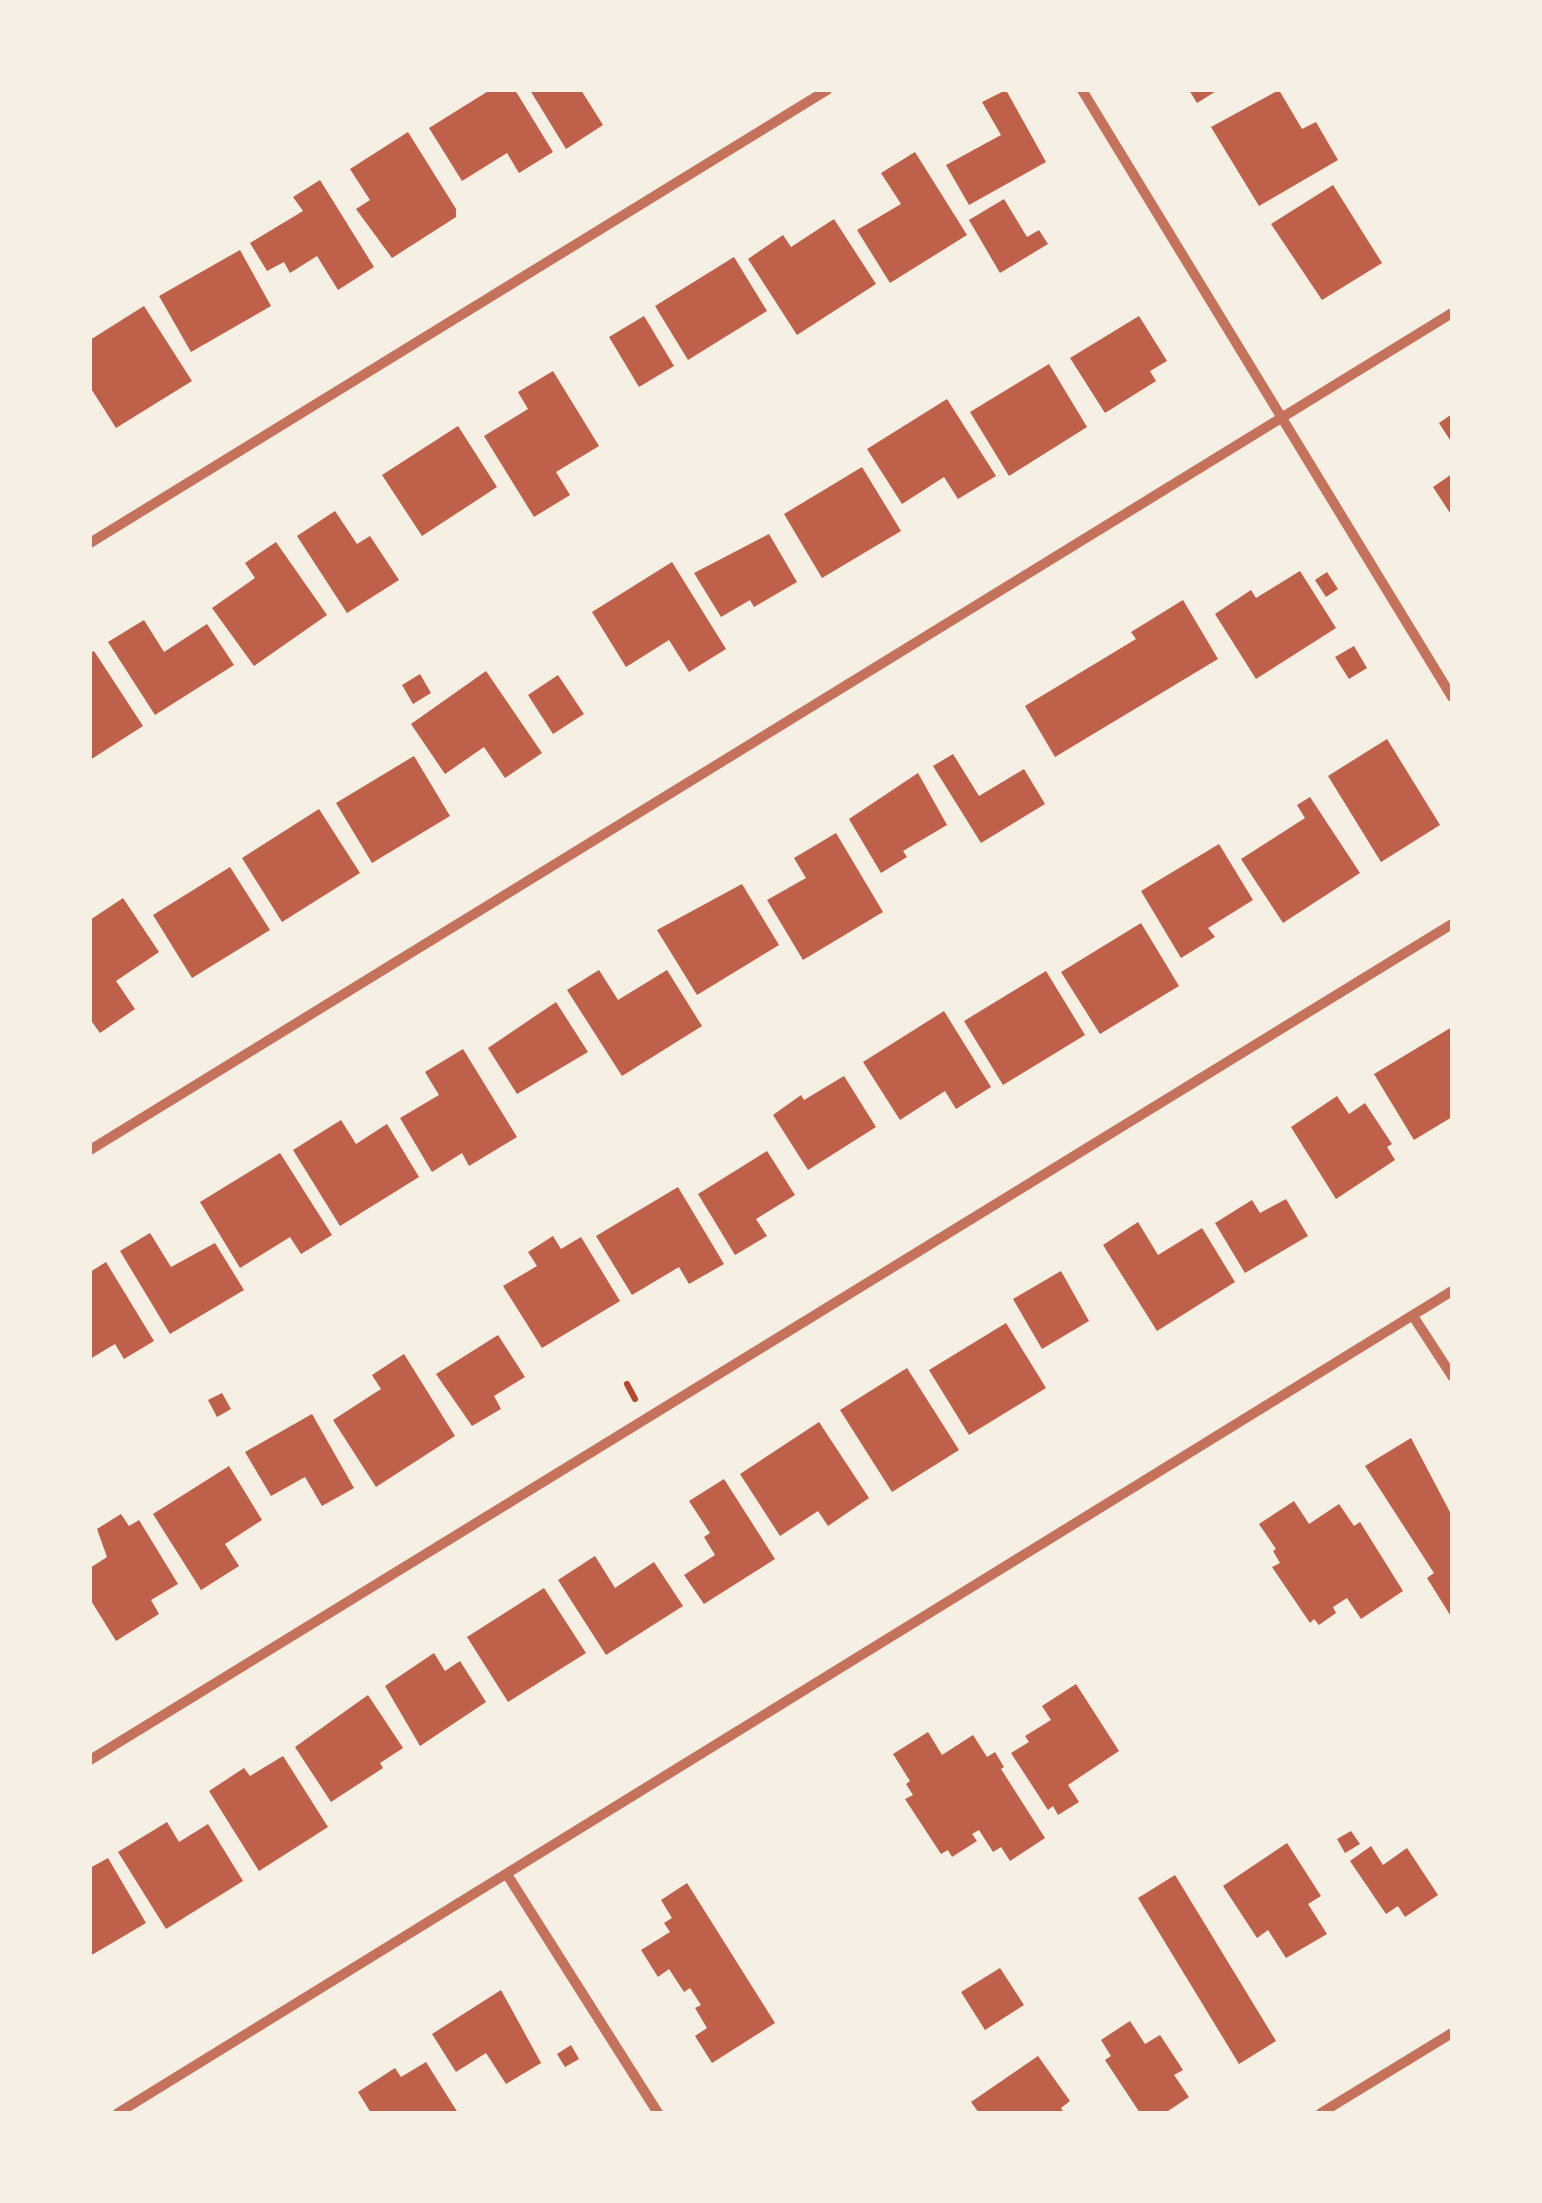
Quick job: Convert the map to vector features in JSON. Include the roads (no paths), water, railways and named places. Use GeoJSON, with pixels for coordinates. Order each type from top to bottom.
{"type":"FeatureCollection","features":[{"type":"Feature","properties":{"kind":"street"},"geometry":{"type":"LineString","coordinates":[[90,543],[827,90]]}},
{"type":"Feature","properties":{"kind":"street"},"geometry":{"type":"LineString","coordinates":[[1082,90],[1452,697]]}},
{"type":"Feature","properties":{"kind":"street"},"geometry":{"type":"LineString","coordinates":[[90,1150],[1452,313]]}},
{"type":"Feature","properties":{"kind":"street"},"geometry":{"type":"LineString","coordinates":[[90,1760],[1452,924]]}},
{"type":"Feature","properties":{"kind":"street"},"geometry":{"type":"LineString","coordinates":[[118,2113],[1452,1291]]}},
{"type":"Feature","properties":{"kind":"street"},"geometry":{"type":"LineString","coordinates":[[1413,1316],[1452,1376]]}},
{"type":"Feature","properties":{"kind":"street"},"geometry":{"type":"LineString","coordinates":[[508,1876],[658,2113]]}},
{"type":"Feature","properties":{"kind":"street"},"geometry":{"type":"LineString","coordinates":[[1321,2113],[1452,2033]]}}]}
